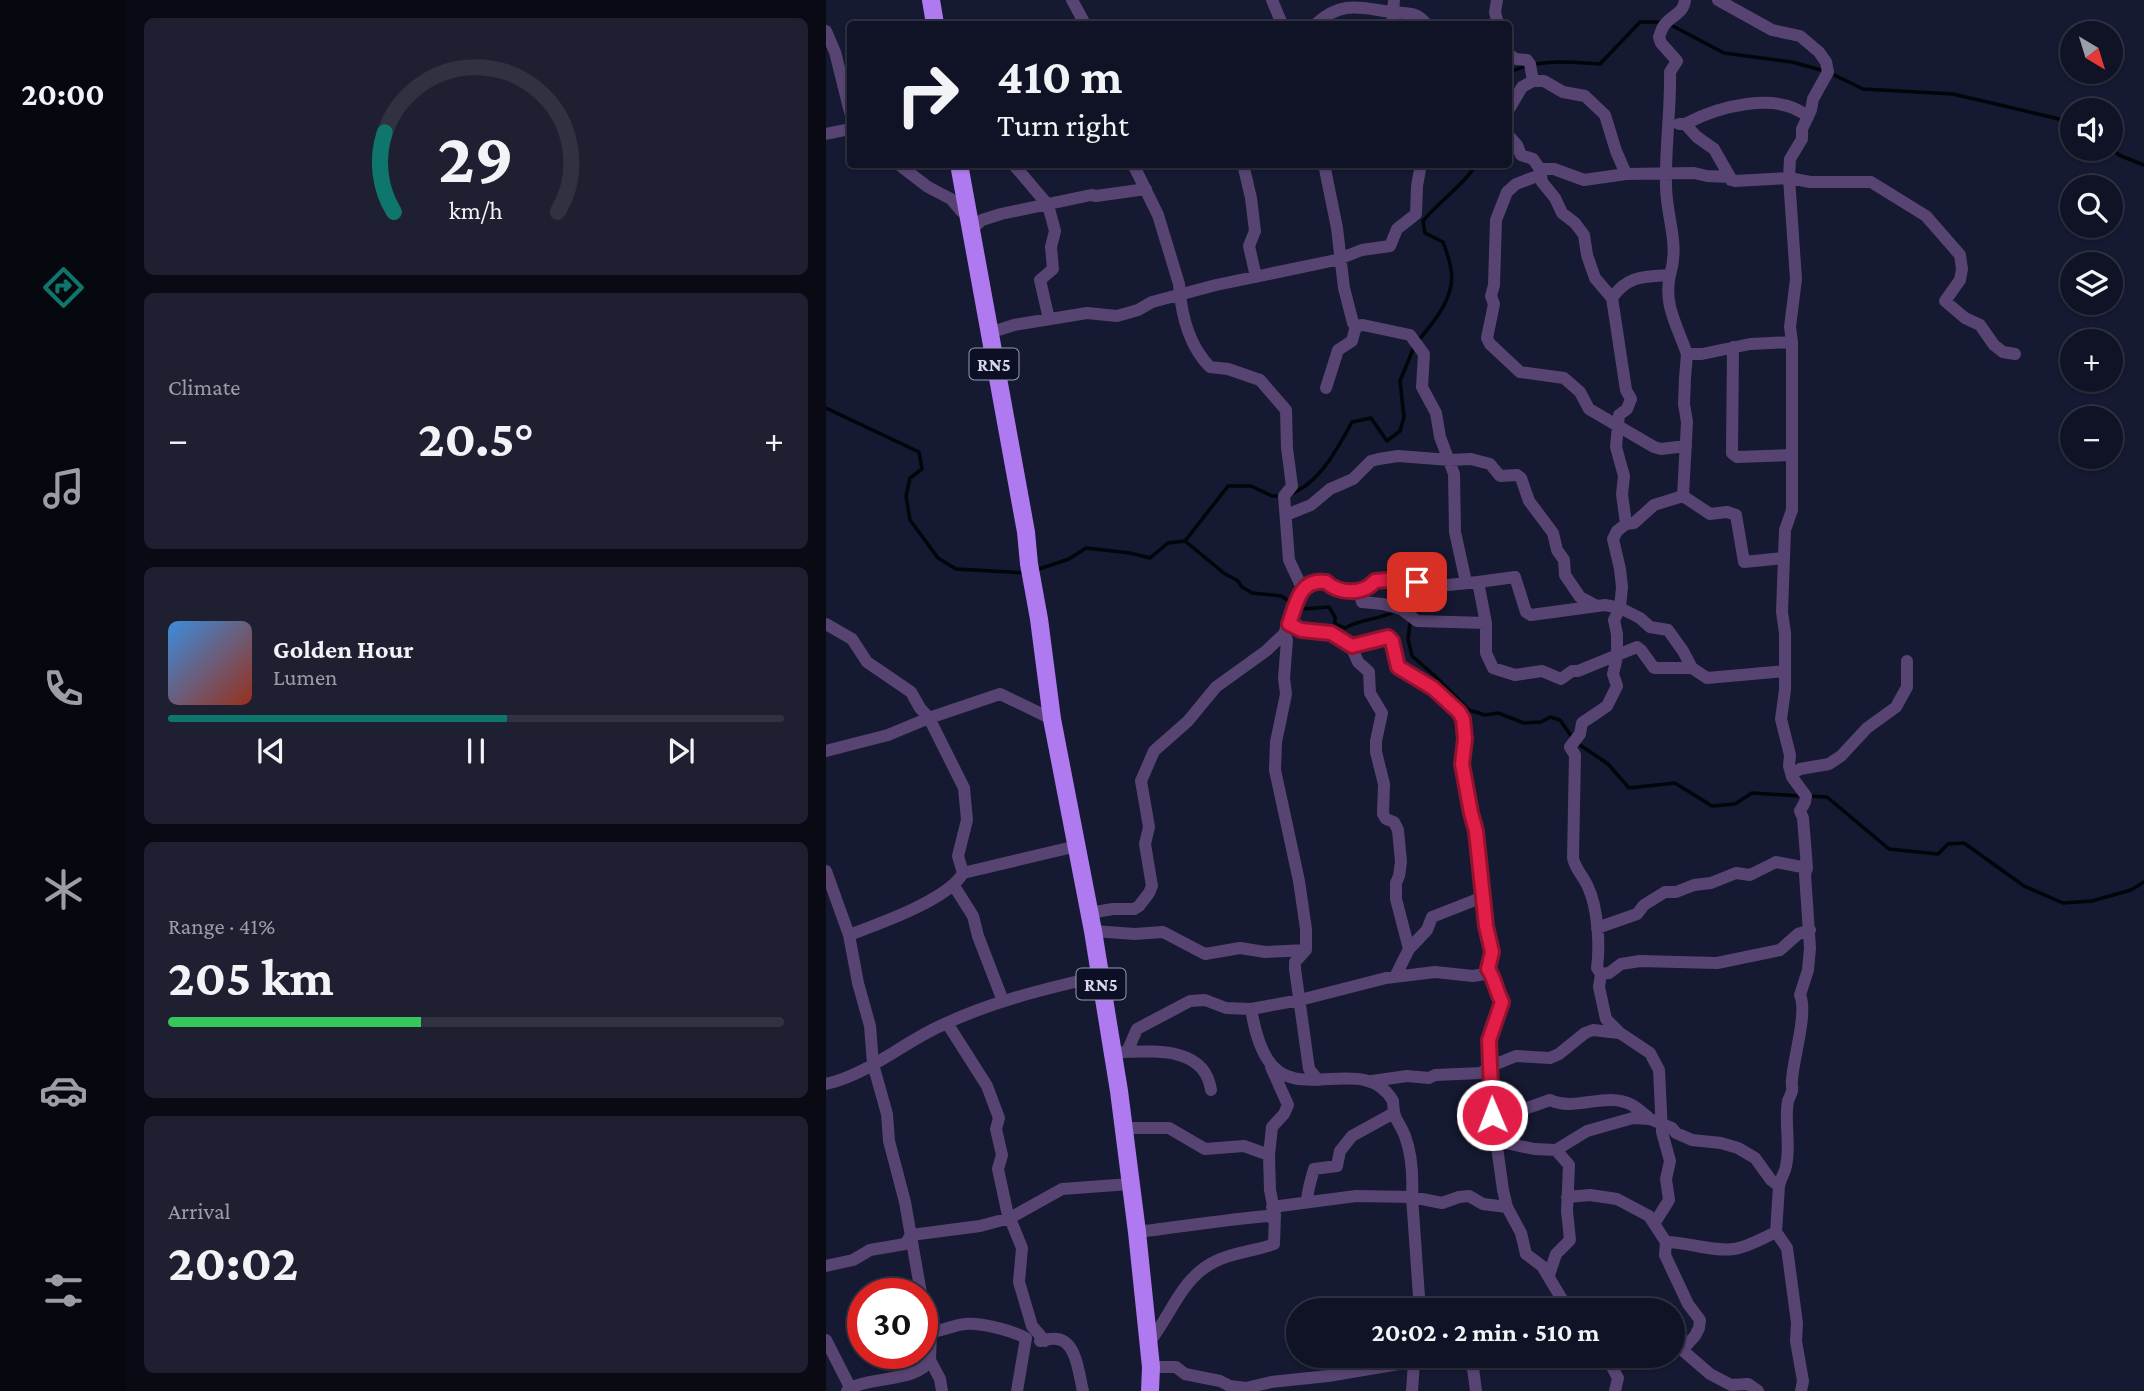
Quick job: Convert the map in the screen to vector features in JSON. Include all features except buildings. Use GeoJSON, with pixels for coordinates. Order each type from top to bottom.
{"type":"FeatureCollection","features":[{"type":"Feature","properties":{"kind":"highway"},"geometry":{"type":"LineString","coordinates":[[931,0],[934,21]]}},
{"type":"Feature","properties":{"kind":"highway","name":"RN5"},"geometry":{"type":"LineString","coordinates":[[960,168],[1026,532],[1052,719],[1100,976],[1120,1052],[1124,1128],[1151,1367],[1150,1391]]}},
{"type":"Feature","properties":{"kind":"street"},"geometry":{"type":"LineString","coordinates":[[1072,0],[1083,21]]}},
{"type":"Feature","properties":{"kind":"street"},"geometry":{"type":"LineString","coordinates":[[1272,0],[1281,21]]}},
{"type":"Feature","properties":{"kind":"street"},"geometry":{"type":"LineString","coordinates":[[1497,0],[1495,12],[1498,21]]}},
{"type":"Feature","properties":{"kind":"street"},"geometry":{"type":"LineString","coordinates":[[1683,496],[1687,354],[1671,316],[1670,275],[1675,256],[1675,241],[1667,205],[1666,174],[1670,72],[1677,61],[1659,37],[1665,23],[1683,8],[1685,0]]}},
{"type":"Feature","properties":{"kind":"street"},"geometry":{"type":"LineString","coordinates":[[1718,0],[1772,30],[1800,36],[1816,49],[1826,62],[1828,72],[1827,78],[1812,99],[1811,110],[1802,129],[1802,139],[1790,159],[1789,178],[1796,279],[1790,327],[1791,515],[1785,530],[1782,612],[1785,633],[1785,695],[1781,719],[1790,755],[1789,768],[1797,787],[1805,792],[1806,796],[1800,811],[1803,818],[1810,930],[1808,970],[1800,995],[1803,1001],[1800,1035],[1792,1091],[1788,1099],[1788,1149],[1786,1169],[1781,1174],[1779,1186],[1776,1232],[1787,1248],[1797,1322],[1796,1341],[1803,1381],[1801,1391]]}},
{"type":"Feature","properties":{"kind":"street"},"geometry":{"type":"LineString","coordinates":[[1319,21],[1334,4],[1357,4],[1392,12],[1408,12],[1418,15],[1423,21]]}},
{"type":"Feature","properties":{"kind":"street"},"geometry":{"type":"LineString","coordinates":[[827,39],[847,102]]}},
{"type":"Feature","properties":{"kind":"street"},"geometry":{"type":"LineString","coordinates":[[1512,56],[1527,60],[1534,81]]}},
{"type":"Feature","properties":{"kind":"street"},"geometry":{"type":"LineString","coordinates":[[1512,104],[1522,87],[1534,81],[1544,81],[1563,92],[1585,96],[1603,112],[1626,174]]}},
{"type":"Feature","properties":{"kind":"street"},"geometry":{"type":"LineString","coordinates":[[1668,126],[1685,124],[1721,108],[1758,104],[1785,105],[1800,110],[1808,117]]}},
{"type":"Feature","properties":{"kind":"street"},"geometry":{"type":"LineString","coordinates":[[1685,124],[1714,149],[1731,180],[1789,178],[1828,183],[1871,182],[1926,216],[1957,251],[1962,261],[1960,280],[1945,302],[1965,318],[1980,325],[1994,345],[2003,352],[2015,354]]}},
{"type":"Feature","properties":{"kind":"street"},"geometry":{"type":"LineString","coordinates":[[826,134],[847,130]]}},
{"type":"Feature","properties":{"kind":"street"},"geometry":{"type":"LineString","coordinates":[[1512,139],[1521,155],[1533,159],[1542,182],[1555,198],[1562,213],[1576,223],[1584,235],[1595,278],[1612,298],[1626,390],[1631,399],[1627,409],[1619,415],[1616,447],[1624,476],[1622,494],[1626,524]]}},
{"type":"Feature","properties":{"kind":"street"},"geometry":{"type":"LineString","coordinates":[[903,168],[928,187],[951,199],[970,222],[1091,195],[1146,189]]}},
{"type":"Feature","properties":{"kind":"street"},"geometry":{"type":"LineString","coordinates":[[1016,168],[1048,205],[1055,231],[1051,247],[1054,269],[1040,280],[1049,319]]}},
{"type":"Feature","properties":{"kind":"street"},"geometry":{"type":"LineString","coordinates":[[1135,168],[1146,189],[1170,253],[1193,347],[1208,365],[1260,380],[1286,410],[1287,448],[1292,483],[1289,493],[1284,496],[1289,560],[1303,588]]}},
{"type":"Feature","properties":{"kind":"street"},"geometry":{"type":"LineString","coordinates":[[1244,168],[1255,232],[1249,246],[1256,278]]}},
{"type":"Feature","properties":{"kind":"street"},"geometry":{"type":"LineString","coordinates":[[1325,168],[1351,318],[1356,326],[1352,341],[1338,350],[1326,388]]}},
{"type":"Feature","properties":{"kind":"street"},"geometry":{"type":"LineString","coordinates":[[989,333],[1087,313],[1117,316],[1138,310],[1152,302],[1216,285],[1336,260],[1362,250],[1391,245],[1397,229],[1416,214],[1421,168]]}},
{"type":"Feature","properties":{"kind":"street"},"geometry":{"type":"LineString","coordinates":[[1686,446],[1661,449],[1654,447],[1590,408],[1580,392],[1564,378],[1520,372],[1490,344],[1486,338],[1492,320],[1496,220],[1507,192],[1516,184],[1540,172],[1554,169],[1584,180],[1626,174],[1693,173],[1730,177]]}},
{"type":"Feature","properties":{"kind":"street"},"geometry":{"type":"LineString","coordinates":[[1612,298],[1622,284],[1630,280],[1670,275]]}},
{"type":"Feature","properties":{"kind":"street"},"geometry":{"type":"LineString","coordinates":[[1356,326],[1404,332],[1420,347],[1424,359],[1422,387],[1436,413],[1440,437],[1454,474],[1455,532],[1486,624],[1488,659],[1493,668],[1507,674],[1542,671],[1561,679],[1572,671],[1637,648],[1656,669],[1692,668]]}},
{"type":"Feature","properties":{"kind":"street"},"geometry":{"type":"LineString","coordinates":[[1687,354],[1703,354],[1733,346],[1792,342]]}},
{"type":"Feature","properties":{"kind":"street"},"geometry":{"type":"LineString","coordinates":[[1733,346],[1732,453],[1742,457],[1792,455]]}},
{"type":"Feature","properties":{"kind":"street"},"geometry":{"type":"LineString","coordinates":[[1286,514],[1311,505],[1330,489],[1353,479],[1375,460],[1398,456],[1487,462],[1500,476],[1521,477],[1529,501],[1553,533],[1557,550],[1564,560],[1565,575],[1580,597],[1597,606]]}},
{"type":"Feature","properties":{"kind":"street"},"geometry":{"type":"LineString","coordinates":[[1683,496],[1710,514],[1727,512],[1736,515],[1744,562],[1784,558]]}},
{"type":"Feature","properties":{"kind":"street"},"geometry":{"type":"LineString","coordinates":[[1654,1224],[1669,1200],[1666,1180],[1670,1161],[1656,1122],[1661,1090],[1656,1064],[1647,1051],[1620,1033],[1603,1014],[1599,988],[1601,974],[1597,968],[1597,928],[1590,890],[1573,862],[1575,755],[1570,747],[1580,734],[1581,723],[1605,708],[1617,686],[1613,674],[1617,657],[1614,620],[1620,608],[1620,569],[1613,539],[1620,528],[1634,523],[1654,505],[1683,496]]}},
{"type":"Feature","properties":{"kind":"street"},"geometry":{"type":"LineString","coordinates":[[1318,1080],[1309,1069],[1295,965],[1306,950],[1308,942],[1301,891],[1275,770],[1276,742],[1286,694],[1284,678],[1287,629],[1296,599],[1303,588],[1321,581],[1336,589],[1359,591],[1366,590],[1380,580],[1411,579],[1428,587],[1515,577],[1526,612],[1531,615],[1597,606],[1620,608],[1640,618],[1650,627],[1668,630],[1692,668],[1707,678],[1785,671]]}},
{"type":"Feature","properties":{"kind":"street"},"geometry":{"type":"LineString","coordinates":[[1359,591],[1360,601],[1401,609],[1417,621],[1486,624]]}},
{"type":"Feature","properties":{"kind":"street"},"geometry":{"type":"LineString","coordinates":[[826,624],[852,639],[867,662],[911,692],[929,718],[963,783],[966,796],[967,820],[958,856],[963,873]]}},
{"type":"Feature","properties":{"kind":"street"},"geometry":{"type":"LineString","coordinates":[[1287,629],[1331,633],[1352,646],[1358,662],[1368,673],[1370,693],[1382,713],[1376,741],[1377,759],[1384,784],[1383,814],[1386,819],[1394,822],[1398,830],[1401,862],[1396,883],[1396,899],[1409,948]]}},
{"type":"Feature","properties":{"kind":"street"},"geometry":{"type":"LineString","coordinates":[[1091,922],[1113,909],[1134,909],[1152,889],[1145,844],[1149,827],[1141,781],[1154,751],[1188,721],[1216,687],[1266,651],[1287,629]]}},
{"type":"Feature","properties":{"kind":"street"},"geometry":{"type":"LineString","coordinates":[[1352,646],[1388,637],[1392,641],[1398,667],[1433,688],[1461,715],[1465,739],[1462,764],[1476,831],[1486,926],[1492,952],[1488,967],[1502,1002],[1489,1036],[1490,1097],[1507,1207],[1521,1233],[1526,1254],[1538,1262],[1549,1275],[1562,1298]]}},
{"type":"Feature","properties":{"kind":"street"},"geometry":{"type":"LineString","coordinates":[[1792,774],[1800,769],[1829,764],[1867,728],[1896,707],[1908,687],[1907,661]]}},
{"type":"Feature","properties":{"kind":"street"},"geometry":{"type":"LineString","coordinates":[[826,751],[888,735],[1000,694],[1052,719]]}},
{"type":"Feature","properties":{"kind":"street"},"geometry":{"type":"LineString","coordinates":[[849,935],[897,916],[954,886],[963,873],[1077,846]]}},
{"type":"Feature","properties":{"kind":"street"},"geometry":{"type":"LineString","coordinates":[[1597,928],[1637,914],[1644,905],[1665,892],[1711,883],[1736,873],[1750,875],[1772,863],[1807,868]]}},
{"type":"Feature","properties":{"kind":"street"},"geometry":{"type":"LineString","coordinates":[[826,871],[829,894],[849,935],[870,1026],[873,1064],[887,1114],[889,1141],[898,1168],[918,1278]]}},
{"type":"Feature","properties":{"kind":"street"},"geometry":{"type":"LineString","coordinates":[[954,886],[971,910],[1003,1001]]}},
{"type":"Feature","properties":{"kind":"street"},"geometry":{"type":"LineString","coordinates":[[1395,977],[1409,948],[1427,930],[1432,917],[1483,897]]}},
{"type":"Feature","properties":{"kind":"street"},"geometry":{"type":"LineString","coordinates":[[1091,922],[1135,934],[1163,932],[1205,954],[1240,948],[1265,952],[1306,950]]}},
{"type":"Feature","properties":{"kind":"street"},"geometry":{"type":"LineString","coordinates":[[1601,974],[1621,964],[1640,961],[1717,963],[1780,950],[1798,934],[1810,930]]}},
{"type":"Feature","properties":{"kind":"street"},"geometry":{"type":"LineString","coordinates":[[1120,1052],[1137,1029],[1187,1002],[1205,1000],[1226,1008],[1251,1009],[1395,977],[1435,972],[1472,976],[1491,973]]}},
{"type":"Feature","properties":{"kind":"street"},"geometry":{"type":"LineString","coordinates":[[826,1084],[873,1064],[947,1023],[1038,989],[1100,976]]}},
{"type":"Feature","properties":{"kind":"street"},"geometry":{"type":"LineString","coordinates":[[1147,1345],[1161,1328],[1177,1296],[1207,1267],[1220,1259],[1274,1244],[1269,1155],[1272,1127],[1288,1105],[1255,1031],[1251,1009]]}},
{"type":"Feature","properties":{"kind":"street"},"geometry":{"type":"LineString","coordinates":[[947,1023],[987,1086],[999,1118],[996,1129],[1002,1155],[998,1169],[1003,1198],[1022,1248],[1019,1282],[1032,1326],[1045,1340]]}},
{"type":"Feature","properties":{"kind":"street"},"geometry":{"type":"LineString","coordinates":[[1268,1060],[1280,1072],[1297,1079],[1318,1080],[1332,1077],[1372,1081],[1407,1076],[1429,1078],[1435,1075],[1479,1073],[1516,1056],[1555,1056],[1593,1030],[1620,1033]]}},
{"type":"Feature","properties":{"kind":"street"},"geometry":{"type":"LineString","coordinates":[[1120,1052],[1173,1053],[1189,1057],[1207,1074],[1211,1090]]}},
{"type":"Feature","properties":{"kind":"street"},"geometry":{"type":"LineString","coordinates":[[1297,1079],[1307,1055]]}},
{"type":"Feature","properties":{"kind":"street"},"geometry":{"type":"LineString","coordinates":[[1372,1081],[1382,1087],[1391,1098],[1392,1114],[1407,1143],[1411,1163],[1419,1298]]}},
{"type":"Feature","properties":{"kind":"street"},"geometry":{"type":"LineString","coordinates":[[1492,1115],[1519,1111],[1550,1100],[1568,1105],[1608,1100],[1631,1104],[1656,1122]]}},
{"type":"Feature","properties":{"kind":"street"},"geometry":{"type":"LineString","coordinates":[[1307,1202],[1307,1191],[1314,1169],[1337,1166],[1340,1151],[1352,1136],[1392,1114]]}},
{"type":"Feature","properties":{"kind":"street"},"geometry":{"type":"LineString","coordinates":[[1497,1141],[1534,1149],[1556,1150],[1587,1131],[1630,1118],[1656,1122],[1692,1140],[1738,1148],[1755,1158],[1771,1180],[1779,1186]]}},
{"type":"Feature","properties":{"kind":"street"},"geometry":{"type":"LineString","coordinates":[[1124,1128],[1169,1128],[1205,1149],[1244,1146],[1269,1155]]}},
{"type":"Feature","properties":{"kind":"street"},"geometry":{"type":"LineString","coordinates":[[1549,1275],[1556,1254],[1570,1240],[1567,1197],[1569,1165],[1556,1150]]}},
{"type":"Feature","properties":{"kind":"street"},"geometry":{"type":"LineString","coordinates":[[826,1266],[849,1262],[870,1250],[905,1244],[911,1235],[980,1226],[1010,1218],[1062,1189],[1130,1184]]}},
{"type":"Feature","properties":{"kind":"street"},"geometry":{"type":"LineString","coordinates":[[1567,1197],[1590,1195],[1621,1200],[1643,1211],[1654,1224],[1666,1242],[1665,1255],[1700,1324],[1695,1336],[1685,1341]]}},
{"type":"Feature","properties":{"kind":"street"},"geometry":{"type":"LineString","coordinates":[[1137,1232],[1267,1216],[1307,1202],[1356,1196],[1412,1197],[1442,1203],[1464,1196],[1483,1204],[1507,1207]]}},
{"type":"Feature","properties":{"kind":"street"},"geometry":{"type":"LineString","coordinates":[[1666,1242],[1735,1249],[1776,1232]]}},
{"type":"Feature","properties":{"kind":"street"},"geometry":{"type":"LineString","coordinates":[[938,1331],[963,1324],[975,1324],[1008,1331],[1035,1341],[1057,1339],[1067,1343],[1077,1366],[1083,1391]]}},
{"type":"Feature","properties":{"kind":"street"},"geometry":{"type":"LineString","coordinates":[[1017,1391],[1026,1338]]}},
{"type":"Feature","properties":{"kind":"street"},"geometry":{"type":"LineString","coordinates":[[826,1340],[851,1390],[919,1369]]}},
{"type":"Feature","properties":{"kind":"street"},"geometry":{"type":"LineString","coordinates":[[1685,1353],[1710,1374],[1731,1385],[1748,1384],[1758,1391]]}},
{"type":"Feature","properties":{"kind":"street"},"geometry":{"type":"LineString","coordinates":[[1151,1367],[1176,1367],[1185,1374],[1246,1388],[1264,1388],[1383,1368]]}},
{"type":"Feature","properties":{"kind":"street"},"geometry":{"type":"LineString","coordinates":[[1412,1391],[1413,1368]]}},
{"type":"Feature","properties":{"kind":"street"},"geometry":{"type":"LineString","coordinates":[[1472,1368],[1476,1391]]}},
{"type":"Feature","properties":{"kind":"street"},"geometry":{"type":"LineString","coordinates":[[1613,1368],[1618,1378],[1615,1391]]}},
{"type":"Feature","properties":{"kind":"street"},"geometry":{"type":"LineString","coordinates":[[935,1369],[942,1391]]}},
{"type":"Feature","properties":{"kind":"waterway"},"geometry":{"type":"LineString","coordinates":[[1512,71],[1542,63],[1600,64],[1640,22],[1663,22]]}},
{"type":"Feature","properties":{"kind":"waterway"},"geometry":{"type":"LineString","coordinates":[[1671,25],[1724,53],[1792,62],[1828,72],[1863,89],[1953,94],[2060,119]]}},
{"type":"Feature","properties":{"kind":"waterway"},"geometry":{"type":"LineString","coordinates":[[2123,157],[2144,165]]}},
{"type":"Feature","properties":{"kind":"waterway"},"geometry":{"type":"LineString","coordinates":[[1418,341],[1442,308],[1452,280],[1443,242],[1425,233],[1423,221],[1474,168]]}},
{"type":"Feature","properties":{"kind":"waterway"},"geometry":{"type":"LineString","coordinates":[[1290,494],[1319,474],[1352,422],[1371,418],[1387,441],[1400,431],[1404,417],[1400,381],[1414,347]]}},
{"type":"Feature","properties":{"kind":"waterway"},"geometry":{"type":"LineString","coordinates":[[826,408],[919,452],[922,469],[910,478],[906,496],[910,520],[938,558],[956,569],[1025,573]]}},
{"type":"Feature","properties":{"kind":"waterway"},"geometry":{"type":"LineString","coordinates":[[1036,570],[1069,559],[1086,548],[1150,558],[1168,543],[1185,541],[1228,486],[1251,486],[1272,496],[1280,496]]}},
{"type":"Feature","properties":{"kind":"waterway"},"geometry":{"type":"LineString","coordinates":[[1185,541],[1252,593],[1281,596],[1302,609],[1329,607],[1335,617],[1335,624],[1345,628],[1394,612]]}},
{"type":"Feature","properties":{"kind":"waterway"},"geometry":{"type":"LineString","coordinates":[[1410,622],[1408,639],[1412,656],[1469,710],[1485,715],[1498,713],[1524,723],[1541,722],[1550,717],[1560,720],[1572,737]]}},
{"type":"Feature","properties":{"kind":"waterway"},"geometry":{"type":"LineString","coordinates":[[1577,743],[1608,764],[1629,788],[1675,783],[1712,806],[1735,804],[1752,793],[1801,796]]}},
{"type":"Feature","properties":{"kind":"waterway"},"geometry":{"type":"LineString","coordinates":[[1809,796],[1827,797],[1889,849],[1938,854],[1948,844],[1964,843],[2024,886],[2063,903],[2092,901],[2131,890],[2144,882]]}},
{"type":"Feature","properties":{"kind":"route"},"geometry":{"type":"LineString","coordinates":[[1417,582],[1409,578],[1375,581],[1366,590],[1359,591],[1336,589],[1321,581],[1314,583],[1303,588],[1296,599],[1289,624],[1301,630],[1331,633],[1352,646],[1388,637],[1392,641],[1398,667],[1433,688],[1463,719],[1465,739],[1462,764],[1476,831],[1481,891],[1492,952],[1488,969],[1502,1002],[1489,1036],[1492,1115]]}}]}
